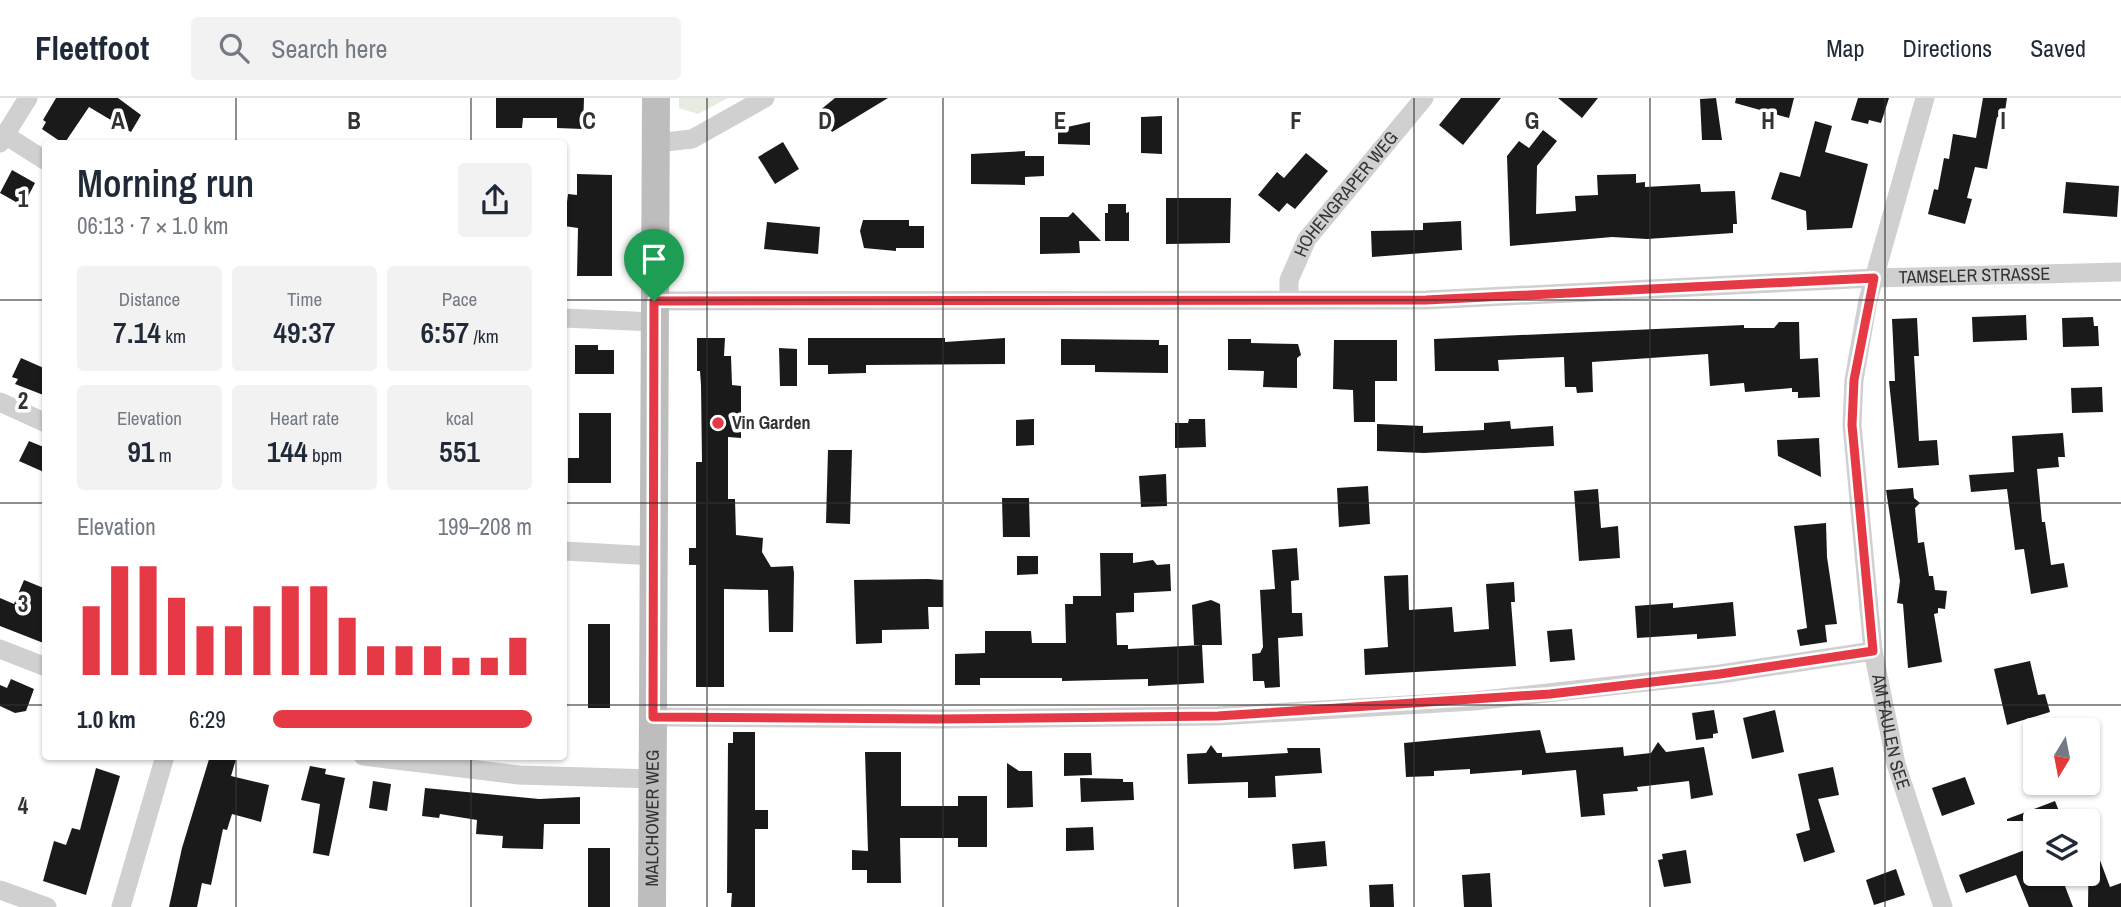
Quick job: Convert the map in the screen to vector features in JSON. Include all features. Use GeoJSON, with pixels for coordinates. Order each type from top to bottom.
{"type":"FeatureCollection","features":[{"type":"Feature","properties":{"kind":"street"},"geometry":{"type":"LineString","coordinates":[[28,98],[3,139],[42,159]]}},
{"type":"Feature","properties":{"kind":"street","name":"MALCHOWER WEG"},"geometry":{"type":"LineString","coordinates":[[652,907],[656,98]]}},
{"type":"Feature","properties":{"kind":"street"},"geometry":{"type":"LineString","coordinates":[[656,143],[692,139],[765,98]]}},
{"type":"Feature","properties":{"kind":"street","name":"HOHENGRAPER WEG"},"geometry":{"type":"LineString","coordinates":[[1289,300],[1289,280],[1307,239],[1424,98]]}},
{"type":"Feature","properties":{"kind":"street","name":"AM FAULEN SEE"},"geometry":{"type":"LineString","coordinates":[[1925,98],[1874,278],[1854,380],[1852,425],[1873,651],[1896,764],[1943,907]]}},
{"type":"Feature","properties":{"kind":"street","name":"TAMSELER STRASSE"},"geometry":{"type":"LineString","coordinates":[[567,318],[654,312],[1289,300],[1426,300],[1874,278],[2120,272]]}},
{"type":"Feature","properties":{"kind":"street"},"geometry":{"type":"LineString","coordinates":[[0,401],[42,421]]}},
{"type":"Feature","properties":{"kind":"street"},"geometry":{"type":"LineString","coordinates":[[567,551],[654,556]]}},
{"type":"Feature","properties":{"kind":"street"},"geometry":{"type":"LineString","coordinates":[[0,649],[42,665]]}},
{"type":"Feature","properties":{"kind":"street"},"geometry":{"type":"LineString","coordinates":[[653,717],[951,719],[1218,716],[1543,694],[1720,674],[1873,651]]}},
{"type":"Feature","properties":{"kind":"street"},"geometry":{"type":"LineString","coordinates":[[121,907],[164,760]]}},
{"type":"Feature","properties":{"kind":"street"},"geometry":{"type":"LineString","coordinates":[[396,760],[519,775],[653,779]]}},
{"type":"Feature","properties":{"kind":"street"},"geometry":{"type":"LineString","coordinates":[[0,890],[47,907]]}},
{"type":"Feature","properties":{"kind":"shaded area"},"geometry":{"type":"Polygon","coordinates":[[[679,98],[728,98],[698,114],[679,108],[679,98]]]}},
{"type":"Feature","properties":{"kind":"building"},"geometry":{"type":"Polygon","coordinates":[[[56,98],[118,98],[141,115],[131,132],[89,107],[67,140],[58,140],[42,129],[46,122],[43,120],[56,98]]]}},
{"type":"Feature","properties":{"kind":"building"},"geometry":{"type":"Polygon","coordinates":[[[496,98],[584,98],[583,129],[557,128],[557,118],[523,118],[522,128],[496,128],[496,98]]]}},
{"type":"Feature","properties":{"kind":"building"},"geometry":{"type":"Polygon","coordinates":[[[835,98],[888,98],[832,132],[819,111],[835,98]]]}},
{"type":"Feature","properties":{"kind":"building"},"geometry":{"type":"Polygon","coordinates":[[[1461,98],[1501,98],[1463,145],[1439,125],[1461,98]]]}},
{"type":"Feature","properties":{"kind":"building"},"geometry":{"type":"Polygon","coordinates":[[[1558,98],[1598,98],[1582,118],[1558,98]]]}},
{"type":"Feature","properties":{"kind":"building"},"geometry":{"type":"Polygon","coordinates":[[[1716,98],[1722,140],[1702,140],[1700,99],[1716,98]]]}},
{"type":"Feature","properties":{"kind":"building"},"geometry":{"type":"Polygon","coordinates":[[[1736,98],[1794,98],[1789,118],[1735,103],[1736,98]]]}},
{"type":"Feature","properties":{"kind":"building"},"geometry":{"type":"Polygon","coordinates":[[[1858,98],[1889,98],[1881,123],[1869,120],[1868,124],[1851,120],[1858,98]]]}},
{"type":"Feature","properties":{"kind":"building"},"geometry":{"type":"Polygon","coordinates":[[[1983,98],[2007,98],[2004,118],[1997,117],[1987,169],[1975,167],[1967,198],[1972,199],[1965,224],[1928,214],[1934,189],[1938,190],[1944,158],[1949,159],[1953,134],[1976,138],[1983,98]]]}},
{"type":"Feature","properties":{"kind":"building"},"geometry":{"type":"Polygon","coordinates":[[[1162,116],[1162,154],[1141,153],[1141,117],[1162,116]]]}},
{"type":"Feature","properties":{"kind":"building"},"geometry":{"type":"Polygon","coordinates":[[[1815,121],[1832,126],[1825,152],[1868,164],[1852,228],[1807,230],[1806,211],[1771,199],[1780,172],[1800,177],[1815,121]]]}},
{"type":"Feature","properties":{"kind":"building"},"geometry":{"type":"Polygon","coordinates":[[[1090,122],[1090,145],[1058,144],[1058,129],[1090,122]]]}},
{"type":"Feature","properties":{"kind":"building"},"geometry":{"type":"Polygon","coordinates":[[[1543,130],[1557,141],[1537,166],[1536,214],[1576,211],[1575,196],[1598,195],[1597,175],[1636,174],[1636,183],[1645,182],[1645,187],[1700,184],[1701,192],[1735,191],[1737,224],[1733,224],[1733,233],[1647,239],[1612,237],[1510,246],[1507,156],[1519,141],[1529,148],[1543,130]]]}},
{"type":"Feature","properties":{"kind":"building"},"geometry":{"type":"Polygon","coordinates":[[[783,142],[799,169],[775,184],[758,157],[783,142]]]}},
{"type":"Feature","properties":{"kind":"building"},"geometry":{"type":"Polygon","coordinates":[[[1025,151],[1025,156],[1044,156],[1044,176],[1025,177],[1025,185],[971,184],[971,154],[1025,151]]]}},
{"type":"Feature","properties":{"kind":"building"},"geometry":{"type":"Polygon","coordinates":[[[1306,153],[1328,171],[1295,209],[1287,203],[1279,212],[1258,195],[1277,172],[1284,178],[1306,153]]]}},
{"type":"Feature","properties":{"kind":"building"},"geometry":{"type":"Polygon","coordinates":[[[12,170],[35,183],[23,206],[0,193],[12,170]]]}},
{"type":"Feature","properties":{"kind":"building"},"geometry":{"type":"Polygon","coordinates":[[[577,174],[612,175],[612,276],[577,276],[578,228],[567,226],[567,202],[568,194],[577,195],[577,174]]]}},
{"type":"Feature","properties":{"kind":"building"},"geometry":{"type":"Polygon","coordinates":[[[2066,182],[2119,186],[2117,217],[2063,213],[2066,182]]]}},
{"type":"Feature","properties":{"kind":"building"},"geometry":{"type":"Polygon","coordinates":[[[1166,198],[1231,198],[1230,243],[1166,244],[1166,198]]]}},
{"type":"Feature","properties":{"kind":"building"},"geometry":{"type":"Polygon","coordinates":[[[1108,204],[1126,204],[1126,213],[1129,212],[1129,241],[1105,241],[1105,213],[1108,213],[1108,204]]]}},
{"type":"Feature","properties":{"kind":"building"},"geometry":{"type":"Polygon","coordinates":[[[1073,212],[1101,241],[1079,241],[1080,253],[1040,254],[1040,217],[1068,217],[1073,212]]]}},
{"type":"Feature","properties":{"kind":"building"},"geometry":{"type":"Polygon","coordinates":[[[863,220],[909,220],[909,226],[924,226],[924,248],[896,248],[896,251],[864,248],[860,231],[863,220]]]}},
{"type":"Feature","properties":{"kind":"building"},"geometry":{"type":"Polygon","coordinates":[[[1461,221],[1462,250],[1372,257],[1371,231],[1423,230],[1423,223],[1461,221]]]}},
{"type":"Feature","properties":{"kind":"building"},"geometry":{"type":"Polygon","coordinates":[[[767,222],[820,227],[818,254],[764,249],[767,222]]]}},
{"type":"Feature","properties":{"kind":"building"},"geometry":{"type":"Polygon","coordinates":[[[2026,315],[2027,340],[1973,342],[1972,317],[2026,315]]]}},
{"type":"Feature","properties":{"kind":"building"},"geometry":{"type":"Polygon","coordinates":[[[2093,317],[2094,326],[2098,326],[2099,346],[2063,347],[2062,318],[2093,317]]]}},
{"type":"Feature","properties":{"kind":"building"},"geometry":{"type":"Polygon","coordinates":[[[1917,318],[1919,356],[1914,356],[1919,441],[1937,440],[1939,465],[1898,468],[1889,381],[1895,381],[1892,319],[1917,318]]]}},
{"type":"Feature","properties":{"kind":"building"},"geometry":{"type":"Polygon","coordinates":[[[1779,322],[1799,322],[1800,359],[1818,358],[1820,397],[1798,398],[1798,392],[1792,392],[1792,388],[1745,392],[1744,383],[1710,386],[1708,354],[1592,362],[1593,392],[1577,393],[1576,387],[1565,387],[1564,357],[1498,360],[1499,371],[1435,371],[1434,339],[1744,325],[1744,328],[1774,328],[1779,322]]]}},
{"type":"Feature","properties":{"kind":"building"},"geometry":{"type":"Polygon","coordinates":[[[697,338],[725,338],[724,356],[731,356],[732,385],[741,386],[741,438],[728,437],[728,499],[735,499],[736,535],[763,538],[762,552],[771,567],[793,566],[794,573],[793,632],[769,632],[768,590],[724,589],[724,687],[696,687],[696,565],[689,565],[689,548],[696,548],[696,462],[702,462],[701,385],[700,371],[697,371],[697,338]]]}},
{"type":"Feature","properties":{"kind":"building"},"geometry":{"type":"Polygon","coordinates":[[[808,338],[945,338],[945,342],[1005,338],[1005,364],[866,365],[866,373],[828,374],[828,365],[808,365],[808,338]]]}},
{"type":"Feature","properties":{"kind":"building"},"geometry":{"type":"Polygon","coordinates":[[[1061,339],[1159,340],[1159,345],[1168,345],[1168,373],[1095,372],[1095,365],[1061,365],[1061,339]]]}},
{"type":"Feature","properties":{"kind":"building"},"geometry":{"type":"Polygon","coordinates":[[[1228,339],[1251,339],[1251,343],[1298,344],[1301,355],[1297,358],[1297,388],[1263,387],[1264,371],[1228,370],[1228,339]]]}},
{"type":"Feature","properties":{"kind":"building"},"geometry":{"type":"Polygon","coordinates":[[[1334,340],[1397,340],[1397,381],[1375,381],[1375,422],[1354,422],[1353,390],[1333,389],[1334,340]]]}},
{"type":"Feature","properties":{"kind":"building"},"geometry":{"type":"Polygon","coordinates":[[[575,345],[598,345],[598,350],[614,350],[614,374],[575,374],[575,345]]]}},
{"type":"Feature","properties":{"kind":"building"},"geometry":{"type":"Polygon","coordinates":[[[779,348],[797,349],[797,386],[780,386],[779,348]]]}},
{"type":"Feature","properties":{"kind":"building"},"geometry":{"type":"Polygon","coordinates":[[[21,358],[42,367],[42,394],[15,384],[18,379],[12,377],[21,358]]]}},
{"type":"Feature","properties":{"kind":"building"},"geometry":{"type":"Polygon","coordinates":[[[2102,387],[2103,412],[2072,413],[2071,388],[2102,387]]]}},
{"type":"Feature","properties":{"kind":"building"},"geometry":{"type":"Polygon","coordinates":[[[579,413],[611,413],[611,483],[568,483],[568,458],[579,458],[579,413]]]}},
{"type":"Feature","properties":{"kind":"building"},"geometry":{"type":"Polygon","coordinates":[[[1034,419],[1034,445],[1016,446],[1016,420],[1034,419]]]}},
{"type":"Feature","properties":{"kind":"building"},"geometry":{"type":"Polygon","coordinates":[[[1189,419],[1205,419],[1206,447],[1175,448],[1175,423],[1188,423],[1189,419]]]}},
{"type":"Feature","properties":{"kind":"building"},"geometry":{"type":"Polygon","coordinates":[[[1510,421],[1511,429],[1553,426],[1554,446],[1424,453],[1377,451],[1377,424],[1423,426],[1423,433],[1484,430],[1484,423],[1510,421]]]}},
{"type":"Feature","properties":{"kind":"building"},"geometry":{"type":"Polygon","coordinates":[[[2063,433],[2065,457],[2058,457],[2059,467],[2037,469],[2042,522],[2045,522],[2051,565],[2064,563],[2068,587],[2031,594],[2024,549],[2015,550],[2007,489],[1971,492],[1969,475],[2014,472],[2012,436],[2063,433]]]}},
{"type":"Feature","properties":{"kind":"building"},"geometry":{"type":"Polygon","coordinates":[[[1819,438],[1821,477],[1778,456],[1777,440],[1819,438]]]}},
{"type":"Feature","properties":{"kind":"building"},"geometry":{"type":"Polygon","coordinates":[[[29,441],[42,446],[42,471],[19,461],[29,441]]]}},
{"type":"Feature","properties":{"kind":"building"},"geometry":{"type":"Polygon","coordinates":[[[828,450],[852,450],[850,524],[826,523],[828,450]]]}},
{"type":"Feature","properties":{"kind":"building"},"geometry":{"type":"Polygon","coordinates":[[[1166,474],[1167,506],[1141,507],[1139,476],[1166,474]]]}},
{"type":"Feature","properties":{"kind":"building"},"geometry":{"type":"Polygon","coordinates":[[[1368,486],[1370,524],[1339,527],[1337,488],[1368,486]]]}},
{"type":"Feature","properties":{"kind":"building"},"geometry":{"type":"Polygon","coordinates":[[[1913,488],[1914,498],[1920,503],[1915,508],[1918,543],[1924,542],[1929,576],[1933,576],[1935,590],[1947,591],[1945,609],[1938,608],[1938,613],[1934,614],[1942,662],[1908,668],[1903,604],[1897,603],[1900,581],[1886,490],[1913,488]]]}},
{"type":"Feature","properties":{"kind":"building"},"geometry":{"type":"Polygon","coordinates":[[[1598,489],[1601,528],[1618,526],[1620,558],[1579,561],[1574,491],[1598,489]]]}},
{"type":"Feature","properties":{"kind":"building"},"geometry":{"type":"Polygon","coordinates":[[[1002,498],[1029,498],[1030,537],[1003,537],[1002,498]]]}},
{"type":"Feature","properties":{"kind":"building"},"geometry":{"type":"Polygon","coordinates":[[[1826,523],[1827,557],[1837,624],[1825,625],[1827,642],[1800,646],[1797,630],[1807,628],[1794,526],[1826,523]]]}},
{"type":"Feature","properties":{"kind":"building"},"geometry":{"type":"Polygon","coordinates":[[[1297,548],[1299,580],[1291,581],[1292,613],[1302,613],[1303,636],[1278,638],[1280,687],[1265,688],[1264,681],[1253,681],[1252,654],[1260,653],[1263,647],[1260,590],[1275,589],[1272,550],[1297,548]]]}},
{"type":"Feature","properties":{"kind":"building"},"geometry":{"type":"Polygon","coordinates":[[[1100,553],[1133,553],[1133,563],[1153,560],[1157,565],[1170,564],[1171,591],[1134,593],[1134,612],[1116,613],[1117,645],[1128,645],[1128,649],[1202,645],[1204,683],[1148,686],[1148,679],[1062,681],[1062,678],[980,678],[980,685],[955,685],[955,654],[985,653],[985,631],[1031,631],[1032,643],[1066,643],[1065,604],[1073,604],[1073,596],[1101,596],[1100,553]]]}},
{"type":"Feature","properties":{"kind":"building"},"geometry":{"type":"Polygon","coordinates":[[[1017,556],[1038,556],[1038,574],[1017,575],[1017,556]]]}},
{"type":"Feature","properties":{"kind":"building"},"geometry":{"type":"Polygon","coordinates":[[[1408,575],[1409,610],[1452,607],[1454,632],[1489,629],[1486,584],[1514,582],[1515,602],[1511,602],[1516,666],[1365,675],[1364,649],[1388,647],[1384,576],[1408,575]]]}},
{"type":"Feature","properties":{"kind":"building"},"geometry":{"type":"Polygon","coordinates":[[[24,580],[42,587],[42,642],[0,626],[0,598],[14,604],[24,580]]]}},
{"type":"Feature","properties":{"kind":"building"},"geometry":{"type":"Polygon","coordinates":[[[854,580],[943,580],[943,607],[928,607],[929,629],[882,630],[882,643],[856,644],[854,580]]]}},
{"type":"Feature","properties":{"kind":"building"},"geometry":{"type":"Polygon","coordinates":[[[1211,600],[1220,604],[1222,645],[1194,645],[1192,605],[1211,600]]]}},
{"type":"Feature","properties":{"kind":"building"},"geometry":{"type":"Polygon","coordinates":[[[1733,602],[1736,636],[1697,639],[1697,634],[1637,638],[1635,606],[1673,603],[1673,608],[1733,602]]]}},
{"type":"Feature","properties":{"kind":"building"},"geometry":{"type":"Polygon","coordinates":[[[588,624],[610,624],[610,708],[588,708],[588,624]]]}},
{"type":"Feature","properties":{"kind":"building"},"geometry":{"type":"Polygon","coordinates":[[[1572,629],[1575,660],[1550,662],[1547,631],[1572,629]]]}},
{"type":"Feature","properties":{"kind":"building"},"geometry":{"type":"Polygon","coordinates":[[[2030,661],[2038,695],[2045,694],[2050,712],[2007,725],[1994,669],[2030,661]]]}},
{"type":"Feature","properties":{"kind":"building"},"geometry":{"type":"Polygon","coordinates":[[[11,679],[34,689],[26,711],[15,713],[0,706],[0,685],[7,688],[11,679]]]}},
{"type":"Feature","properties":{"kind":"building"},"geometry":{"type":"Polygon","coordinates":[[[1714,710],[1718,733],[1713,734],[1713,738],[1696,740],[1692,713],[1714,710]]]}},
{"type":"Feature","properties":{"kind":"building"},"geometry":{"type":"Polygon","coordinates":[[[1775,710],[1784,752],[1752,759],[1743,718],[1775,710]]]}},
{"type":"Feature","properties":{"kind":"building"},"geometry":{"type":"Polygon","coordinates":[[[1540,730],[1546,753],[1623,747],[1624,756],[1651,753],[1658,742],[1666,752],[1704,747],[1713,795],[1691,799],[1689,781],[1637,787],[1638,791],[1603,794],[1605,815],[1581,817],[1576,770],[1522,775],[1522,770],[1470,774],[1470,769],[1434,771],[1434,776],[1406,777],[1404,743],[1540,730]]]}},
{"type":"Feature","properties":{"kind":"building"},"geometry":{"type":"Polygon","coordinates":[[[733,732],[755,732],[755,810],[768,810],[768,829],[755,829],[755,907],[731,907],[732,893],[727,893],[728,743],[733,743],[733,732]]]}},
{"type":"Feature","properties":{"kind":"building"},"geometry":{"type":"Polygon","coordinates":[[[1211,745],[1217,753],[1222,753],[1222,757],[1288,753],[1287,748],[1320,748],[1322,773],[1275,776],[1276,797],[1248,798],[1248,782],[1188,784],[1187,754],[1206,753],[1211,745]]]}},
{"type":"Feature","properties":{"kind":"building"},"geometry":{"type":"Polygon","coordinates":[[[865,752],[901,752],[901,806],[958,806],[958,796],[987,796],[987,847],[958,847],[958,838],[900,838],[901,883],[867,883],[867,870],[852,870],[852,850],[868,851],[865,752]]]}},
{"type":"Feature","properties":{"kind":"building"},"geometry":{"type":"Polygon","coordinates":[[[1064,753],[1091,753],[1092,775],[1064,776],[1064,753]]]}},
{"type":"Feature","properties":{"kind":"building"},"geometry":{"type":"Polygon","coordinates":[[[209,760],[236,760],[231,776],[269,785],[261,822],[232,814],[227,830],[223,829],[211,885],[202,883],[197,907],[169,907],[182,848],[209,760]]]}},
{"type":"Feature","properties":{"kind":"building"},"geometry":{"type":"Polygon","coordinates":[[[1007,763],[1019,771],[1032,771],[1033,807],[1007,808],[1007,763]]]}},
{"type":"Feature","properties":{"kind":"building"},"geometry":{"type":"Polygon","coordinates":[[[310,766],[326,769],[325,774],[345,778],[329,856],[313,853],[320,804],[301,800],[310,766]]]}},
{"type":"Feature","properties":{"kind":"building"},"geometry":{"type":"Polygon","coordinates":[[[1833,767],[1839,795],[1818,799],[1835,852],[1804,862],[1796,834],[1810,830],[1798,774],[1833,767]]]}},
{"type":"Feature","properties":{"kind":"building"},"geometry":{"type":"Polygon","coordinates":[[[96,768],[120,776],[86,895],[43,881],[54,841],[66,845],[72,828],[80,830],[96,768]]]}},
{"type":"Feature","properties":{"kind":"building"},"geometry":{"type":"Polygon","coordinates":[[[1965,777],[1975,804],[1942,816],[1932,788],[1965,777]]]}},
{"type":"Feature","properties":{"kind":"building"},"geometry":{"type":"Polygon","coordinates":[[[1080,778],[1123,779],[1123,782],[1133,782],[1134,800],[1081,802],[1080,778]]]}},
{"type":"Feature","properties":{"kind":"building"},"geometry":{"type":"Polygon","coordinates":[[[373,781],[391,784],[387,811],[369,808],[373,781]]]}},
{"type":"Feature","properties":{"kind":"building"},"geometry":{"type":"Polygon","coordinates":[[[425,788],[539,799],[580,797],[580,824],[544,824],[543,849],[502,848],[503,836],[476,834],[477,820],[440,814],[439,818],[422,816],[425,788]]]}},
{"type":"Feature","properties":{"kind":"building"},"geometry":{"type":"Polygon","coordinates":[[[2055,801],[2058,809],[2034,809],[2055,801]]]}},
{"type":"Feature","properties":{"kind":"building"},"geometry":{"type":"Polygon","coordinates":[[[2023,813],[2023,821],[2007,819],[2023,813]]]}},
{"type":"Feature","properties":{"kind":"building"},"geometry":{"type":"Polygon","coordinates":[[[1093,827],[1094,850],[1066,851],[1066,828],[1093,827]]]}},
{"type":"Feature","properties":{"kind":"building"},"geometry":{"type":"Polygon","coordinates":[[[1325,841],[1327,866],[1294,869],[1292,844],[1325,841]]]}},
{"type":"Feature","properties":{"kind":"building"},"geometry":{"type":"Polygon","coordinates":[[[588,848],[610,848],[610,907],[588,907],[588,848]]]}},
{"type":"Feature","properties":{"kind":"building"},"geometry":{"type":"Polygon","coordinates":[[[1686,850],[1691,883],[1664,887],[1658,860],[1663,859],[1662,854],[1686,850]]]}},
{"type":"Feature","properties":{"kind":"building"},"geometry":{"type":"Polygon","coordinates":[[[2023,851],[2023,886],[2065,886],[2073,907],[2029,907],[2016,875],[1966,893],[1959,875],[2023,851]]]}},
{"type":"Feature","properties":{"kind":"building"},"geometry":{"type":"Polygon","coordinates":[[[2100,860],[2110,887],[2121,883],[2121,907],[2088,907],[2088,886],[2100,886],[2100,860]]]}},
{"type":"Feature","properties":{"kind":"building"},"geometry":{"type":"Polygon","coordinates":[[[1896,869],[1905,895],[1874,905],[1866,880],[1896,869]]]}},
{"type":"Feature","properties":{"kind":"building"},"geometry":{"type":"Polygon","coordinates":[[[1490,873],[1492,907],[1464,907],[1462,875],[1490,873]]]}},
{"type":"Feature","properties":{"kind":"building"},"geometry":{"type":"Polygon","coordinates":[[[1393,884],[1394,907],[1370,907],[1369,885],[1393,884]]]}},
{"type":"Feature","properties":{"kind":"place","name":"Vin Garden"},"geometry":{"type":"Point","coordinates":[718,423]}},
{"type":"Feature","properties":{"kind":"route"},"geometry":{"type":"LineString","coordinates":[[1874,278],[1854,380],[1852,425],[1854,477],[1873,651],[1720,674],[1550,694],[1218,716],[938,719],[653,717],[654,301],[1426,300],[1874,278]]}}]}
